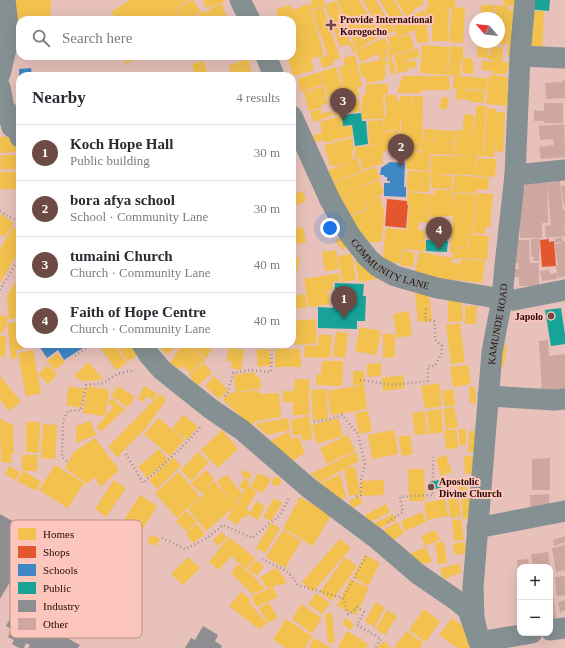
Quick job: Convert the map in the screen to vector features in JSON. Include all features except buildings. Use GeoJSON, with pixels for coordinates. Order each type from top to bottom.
{"type":"FeatureCollection","features":[{"type":"Feature","properties":{"kind":"street"},"geometry":{"type":"LineString","coordinates":[[0,74],[7,45],[8,25],[5,0]]}},
{"type":"Feature","properties":{"kind":"street"},"geometry":{"type":"LineString","coordinates":[[240,0],[248,16]]}},
{"type":"Feature","properties":{"kind":"street","name":"KAMUNDE ROAD"},"geometry":{"type":"LineString","coordinates":[[480,645],[474,618],[473,587],[477,528],[492,352],[502,299],[515,175],[520,56],[525,0]]}},
{"type":"Feature","properties":{"kind":"street"},"geometry":{"type":"LineString","coordinates":[[520,56],[565,58]]}},
{"type":"Feature","properties":{"kind":"street"},"geometry":{"type":"LineString","coordinates":[[268,60],[272,72]]}},
{"type":"Feature","properties":{"kind":"street"},"geometry":{"type":"LineString","coordinates":[[0,87],[4,108],[7,111],[12,127],[16,129]]}},
{"type":"Feature","properties":{"kind":"street","name":"COMMUNITY LANE"},"geometry":{"type":"LineString","coordinates":[[296,125],[330,200],[350,236],[368,258],[377,266],[395,276],[437,288],[502,299],[514,300],[565,290]]}},
{"type":"Feature","properties":{"kind":"street"},"geometry":{"type":"LineString","coordinates":[[515,175],[565,170]]}},
{"type":"Feature","properties":{"kind":"street"},"geometry":{"type":"LineString","coordinates":[[145,348],[162,370],[218,414],[242,430],[309,488],[375,537],[418,574],[468,610],[480,645],[519,636]]}},
{"type":"Feature","properties":{"kind":"street"},"geometry":{"type":"LineString","coordinates":[[488,396],[554,400],[565,399]]}},
{"type":"Feature","properties":{"kind":"street"},"geometry":{"type":"LineString","coordinates":[[477,528],[565,512]]}},
{"type":"Feature","properties":{"kind":"street"},"geometry":{"type":"LineString","coordinates":[[553,630],[565,628]]}},
{"type":"Feature","properties":{"kind":"path"},"geometry":{"type":"LineString","coordinates":[[0,211],[16,220]]}},
{"type":"Feature","properties":{"kind":"path"},"geometry":{"type":"LineString","coordinates":[[0,290],[16,263]]}},
{"type":"Feature","properties":{"kind":"path"},"geometry":{"type":"LineString","coordinates":[[360,380],[392,385],[428,381],[428,366],[435,366],[441,354],[442,346],[435,340],[435,322],[425,320],[426,305]]}},
{"type":"Feature","properties":{"kind":"path"},"geometry":{"type":"LineString","coordinates":[[74,356],[86,348]]}},
{"type":"Feature","properties":{"kind":"path"},"geometry":{"type":"LineString","coordinates":[[126,454],[143,483],[218,414],[222,400],[228,392],[233,373],[250,370],[271,372],[273,348]]}},
{"type":"Feature","properties":{"kind":"path"},"geometry":{"type":"LineString","coordinates":[[67,461],[62,457],[63,421],[68,411],[81,410],[86,385],[104,383],[117,374],[138,369]]}},
{"type":"Feature","properties":{"kind":"path"},"geometry":{"type":"LineString","coordinates":[[314,422],[342,415],[358,434],[365,465],[360,480],[361,495],[351,497],[340,510]]}},
{"type":"Feature","properties":{"kind":"path"},"geometry":{"type":"LineString","coordinates":[[376,648],[381,639],[357,625],[364,612],[357,607],[348,614],[343,598],[375,537],[384,525],[403,512],[400,497],[433,495],[433,457]]}},
{"type":"Feature","properties":{"kind":"path"},"geometry":{"type":"LineString","coordinates":[[162,538],[185,549],[207,538],[223,526],[252,538],[280,515],[291,494]]}},
{"type":"Feature","properties":{"kind":"path"},"geometry":{"type":"LineString","coordinates":[[262,559],[288,572],[298,585],[343,598]]}},
{"type":"Feature","properties":{"kind":"place","name":"Provide International Korogocho"},"geometry":{"type":"Point","coordinates":[331,25]}},
{"type":"Feature","properties":{"kind":"place","name":"tumaini Church"},"geometry":{"type":"Point","coordinates":[343,121]}},
{"type":"Feature","properties":{"kind":"place","name":"bora afya school"},"geometry":{"type":"Point","coordinates":[401,167]}},
{"type":"Feature","properties":{"kind":"place","name":"Faith of Hope Centre"},"geometry":{"type":"Point","coordinates":[439,250]}},
{"type":"Feature","properties":{"kind":"place","name":"Japolo"},"geometry":{"type":"Point","coordinates":[551,316]}},
{"type":"Feature","properties":{"kind":"place","name":"Koch Hope Hall"},"geometry":{"type":"Point","coordinates":[344,319]}},
{"type":"Feature","properties":{"kind":"place","name":"Apostolic Divine Church"},"geometry":{"type":"Point","coordinates":[431,487]}}]}
